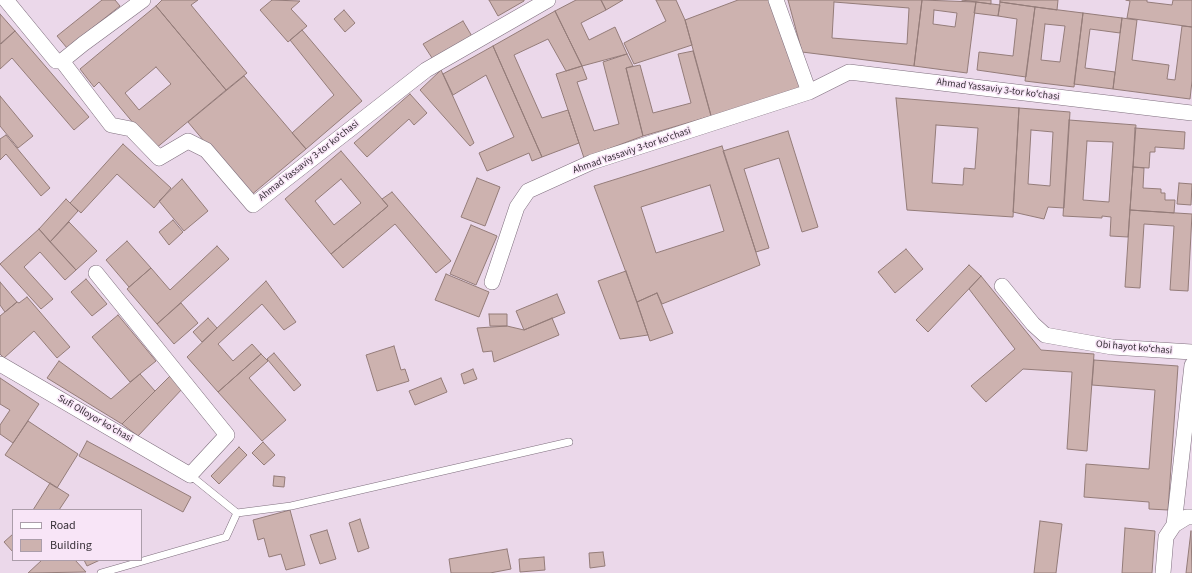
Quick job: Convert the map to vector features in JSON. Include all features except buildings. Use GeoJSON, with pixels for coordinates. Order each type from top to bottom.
{"type":"FeatureCollection","features":[{"type":"Feature","properties":{"kind":"street"},"geometry":{"type":"LineString","coordinates":[[6,0],[56,61],[62,61],[143,0]]}},
{"type":"Feature","properties":{"kind":"street","name":"Ahmad Yassaviy 3-tor koʻchasi"},"geometry":{"type":"LineString","coordinates":[[62,61],[111,125],[131,129],[159,158],[188,141],[206,150],[253,205],[426,70],[548,0]]}},
{"type":"Feature","properties":{"kind":"street"},"geometry":{"type":"LineString","coordinates":[[776,0],[809,92]]}},
{"type":"Feature","properties":{"kind":"street","name":"Ahmad Yassaviy 3-tor koʻchasi"},"geometry":{"type":"LineString","coordinates":[[492,282],[517,207],[528,191],[592,162],[809,92],[849,72],[1192,114]]}},
{"type":"Feature","properties":{"kind":"street"},"geometry":{"type":"LineString","coordinates":[[96,273],[227,434],[190,475]]}},
{"type":"Feature","properties":{"kind":"street","name":"Obi hayot koʻchasi"},"geometry":{"type":"LineString","coordinates":[[1002,286],[1033,324],[1046,335],[1112,348],[1192,352]]}},
{"type":"Feature","properties":{"kind":"street","name":"Sufi Olloyor koʻchasi"},"geometry":{"type":"LineString","coordinates":[[0,364],[190,475]]}},
{"type":"Feature","properties":{"kind":"street"},"geometry":{"type":"LineString","coordinates":[[1174,525],[1192,364]]}},
{"type":"Feature","properties":{"kind":"street"},"geometry":{"type":"LineString","coordinates":[[1163,573],[1166,537],[1174,525],[1187,516],[1192,517]]}},
{"type":"Feature","properties":{"kind":"lane"},"geometry":{"type":"LineString","coordinates":[[190,475],[237,513],[291,506],[569,442]]}},
{"type":"Feature","properties":{"kind":"lane"},"geometry":{"type":"LineString","coordinates":[[142,560],[226,536],[237,513]]}},
{"type":"Feature","properties":{"kind":"lane"},"geometry":{"type":"LineString","coordinates":[[101,573],[106,570],[138,561]]}}]}
